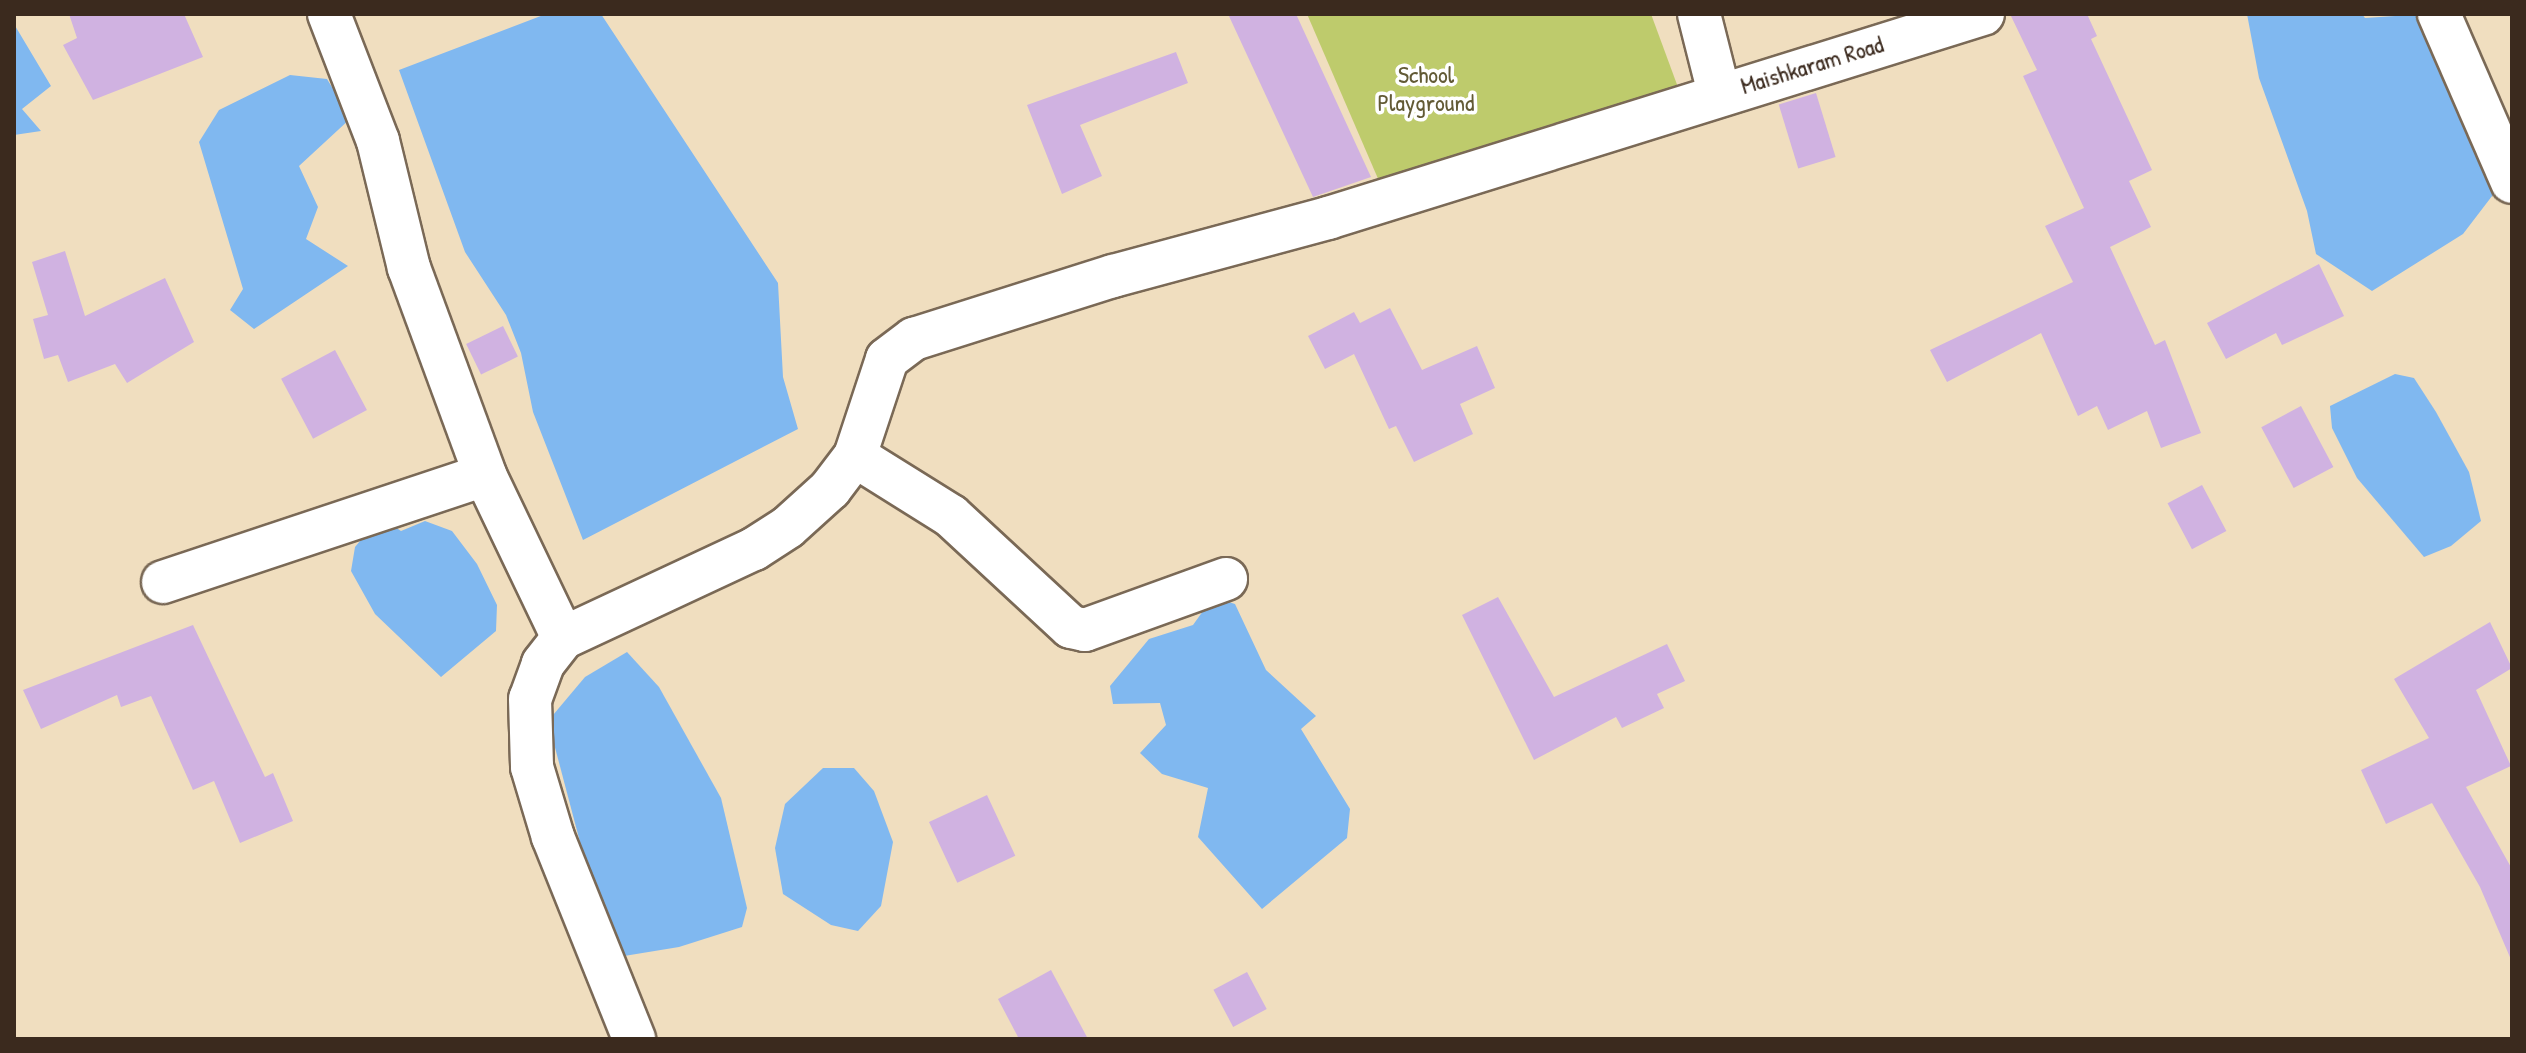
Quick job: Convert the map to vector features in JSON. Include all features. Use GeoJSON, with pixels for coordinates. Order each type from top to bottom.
{"type":"FeatureCollection","features":[{"type":"Feature","properties":{"kind":"street"},"geometry":{"type":"LineString","coordinates":[[329,14],[378,141],[409,268],[485,475],[563,638]]}},
{"type":"Feature","properties":{"kind":"street","name":"Maishkaram Road"},"geometry":{"type":"LineString","coordinates":[[1699,14],[1719,93],[1983,14]]}},
{"type":"Feature","properties":{"kind":"street"},"geometry":{"type":"LineString","coordinates":[[2439,14],[2512,182]]}},
{"type":"Feature","properties":{"kind":"street"},"geometry":{"type":"LineString","coordinates":[[634,1039],[553,837],[532,767],[530,699],[543,664],[563,638],[754,549],[830,489],[855,456],[887,359],[914,339],[1113,276],[1328,218],[1719,93]]}},
{"type":"Feature","properties":{"kind":"street"},"geometry":{"type":"LineString","coordinates":[[855,456],[951,516],[1071,627],[1085,630],[1226,579]]}},
{"type":"Feature","properties":{"kind":"street"},"geometry":{"type":"LineString","coordinates":[[163,582],[485,475]]}},
{"type":"Feature","properties":{"kind":"green space","name":"School Playground"},"geometry":{"type":"Polygon","coordinates":[[[1307,14],[1651,14],[1679,90],[1379,181],[1307,14]]]}},
{"type":"Feature","properties":{"kind":"water"},"geometry":{"type":"Polygon","coordinates":[[[546,14],[601,14],[778,283],[783,377],[798,429],[583,540],[533,412],[521,353],[506,315],[465,252],[399,70],[546,14]]]}},
{"type":"Feature","properties":{"kind":"water"},"geometry":{"type":"Polygon","coordinates":[[[2247,14],[2362,14],[2365,18],[2425,14],[2502,183],[2463,234],[2372,291],[2316,254],[2307,211],[2259,78],[2247,14]]]}},
{"type":"Feature","properties":{"kind":"water"},"geometry":{"type":"Polygon","coordinates":[[[14,24],[51,86],[22,109],[41,131],[14,135],[14,24]]]}},
{"type":"Feature","properties":{"kind":"water"},"geometry":{"type":"Polygon","coordinates":[[[290,75],[327,79],[351,118],[299,166],[318,207],[306,239],[348,266],[254,329],[230,310],[243,289],[199,142],[219,110],[290,75]]]}},
{"type":"Feature","properties":{"kind":"water"},"geometry":{"type":"Polygon","coordinates":[[[2395,374],[2414,378],[2436,412],[2469,472],[2481,521],[2451,546],[2424,557],[2357,478],[2332,428],[2330,406],[2395,374]]]}},
{"type":"Feature","properties":{"kind":"water"},"geometry":{"type":"Polygon","coordinates":[[[380,517],[401,531],[425,521],[452,531],[477,564],[497,605],[496,631],[441,677],[375,614],[351,571],[355,547],[380,517]]]}},
{"type":"Feature","properties":{"kind":"water"},"geometry":{"type":"Polygon","coordinates":[[[1213,597],[1235,604],[1266,670],[1316,716],[1301,729],[1350,809],[1347,838],[1262,909],[1198,837],[1208,788],[1162,774],[1140,753],[1166,725],[1160,703],[1113,704],[1110,686],[1149,639],[1193,625],[1213,597]]]}},
{"type":"Feature","properties":{"kind":"water"},"geometry":{"type":"Polygon","coordinates":[[[627,652],[659,687],[721,798],[747,908],[742,927],[679,947],[618,957],[589,876],[548,721],[585,677],[627,652]]]}},
{"type":"Feature","properties":{"kind":"water"},"geometry":{"type":"Polygon","coordinates":[[[823,768],[854,768],[874,791],[893,842],[881,906],[858,931],[831,925],[783,894],[775,848],[785,804],[823,768]]]}},
{"type":"Feature","properties":{"kind":"building"},"geometry":{"type":"Polygon","coordinates":[[[69,14],[184,14],[203,57],[93,100],[63,45],[77,38],[69,14]]]}},
{"type":"Feature","properties":{"kind":"building"},"geometry":{"type":"Polygon","coordinates":[[[1228,14],[1296,14],[1371,177],[1313,197],[1228,14]]]}},
{"type":"Feature","properties":{"kind":"building"},"geometry":{"type":"Polygon","coordinates":[[[2010,14],[2087,14],[2097,36],[2091,39],[2152,170],[2129,181],[2151,227],[2110,247],[2155,345],[2165,340],[2201,433],[2161,448],[2147,411],[2108,430],[2097,406],[2078,416],[2041,333],[1947,382],[1930,350],[2073,282],[2045,226],[2084,208],[2023,76],[2037,70],[2010,14]]]}},
{"type":"Feature","properties":{"kind":"building"},"geometry":{"type":"Polygon","coordinates":[[[1176,52],[1188,83],[1080,125],[1102,176],[1062,194],[1027,105],[1176,52]]]}},
{"type":"Feature","properties":{"kind":"building"},"geometry":{"type":"Polygon","coordinates":[[[1816,93],[1836,157],[1798,168],[1779,104],[1816,93]]]}},
{"type":"Feature","properties":{"kind":"building"},"geometry":{"type":"Polygon","coordinates":[[[65,251],[85,316],[165,278],[194,342],[127,383],[115,364],[68,382],[58,355],[44,359],[33,319],[48,315],[32,262],[65,251]]]}},
{"type":"Feature","properties":{"kind":"building"},"geometry":{"type":"Polygon","coordinates":[[[2319,264],[2344,316],[2282,345],[2276,333],[2226,359],[2207,323],[2319,264]]]}},
{"type":"Feature","properties":{"kind":"building"},"geometry":{"type":"Polygon","coordinates":[[[1390,308],[1422,370],[1477,346],[1495,388],[1460,404],[1473,434],[1414,462],[1396,426],[1389,429],[1354,354],[1325,369],[1308,336],[1354,312],[1360,323],[1390,308]]]}},
{"type":"Feature","properties":{"kind":"building"},"geometry":{"type":"Polygon","coordinates":[[[503,326],[518,357],[481,375],[466,344],[503,326]]]}},
{"type":"Feature","properties":{"kind":"building"},"geometry":{"type":"Polygon","coordinates":[[[335,350],[367,410],[313,439],[281,379],[335,350]]]}},
{"type":"Feature","properties":{"kind":"building"},"geometry":{"type":"Polygon","coordinates":[[[2301,406],[2333,467],[2294,488],[2261,427],[2301,406]]]}},
{"type":"Feature","properties":{"kind":"building"},"geometry":{"type":"Polygon","coordinates":[[[2202,485],[2226,531],[2192,549],[2168,503],[2202,485]]]}},
{"type":"Feature","properties":{"kind":"building"},"geometry":{"type":"Polygon","coordinates":[[[1498,597],[1554,697],[1667,644],[1685,681],[1657,694],[1664,708],[1622,728],[1616,717],[1534,760],[1462,615],[1498,597]]]}},
{"type":"Feature","properties":{"kind":"building"},"geometry":{"type":"Polygon","coordinates":[[[2490,622],[2512,668],[2476,690],[2511,766],[2466,787],[2512,869],[2512,962],[2480,887],[2432,803],[2386,824],[2361,770],[2429,738],[2394,679],[2490,622]]]}},
{"type":"Feature","properties":{"kind":"building"},"geometry":{"type":"Polygon","coordinates":[[[193,625],[265,777],[273,773],[293,821],[240,843],[214,781],[193,790],[151,696],[121,707],[117,695],[41,729],[23,690],[193,625]]]}},
{"type":"Feature","properties":{"kind":"building"},"geometry":{"type":"Polygon","coordinates":[[[987,795],[1015,856],[957,883],[929,822],[987,795]]]}},
{"type":"Feature","properties":{"kind":"building"},"geometry":{"type":"Polygon","coordinates":[[[1051,970],[1088,1039],[1019,1039],[998,999],[1051,970]]]}},
{"type":"Feature","properties":{"kind":"building"},"geometry":{"type":"Polygon","coordinates":[[[1247,972],[1267,1009],[1233,1027],[1213,990],[1247,972]]]}}]}
